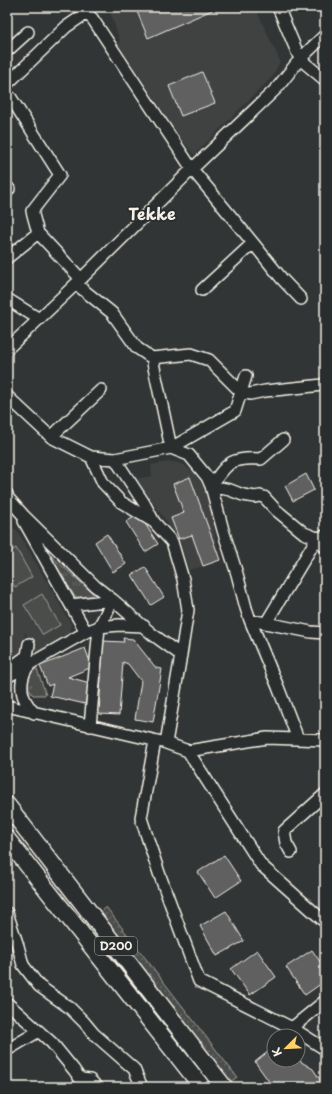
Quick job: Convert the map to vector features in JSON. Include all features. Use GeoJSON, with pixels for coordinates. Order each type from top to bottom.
{"type":"FeatureCollection","features":[{"type":"Feature","properties":{"kind":"highway","name":"D200"},"geometry":{"type":"LineString","coordinates":[[7,805],[224,1087]]}},
{"type":"Feature","properties":{"kind":"highway","name":"D200"},"geometry":{"type":"LineString","coordinates":[[7,839],[202,1087]]}},
{"type":"Feature","properties":{"kind":"street"},"geometry":{"type":"LineString","coordinates":[[278,7],[300,60],[325,80]]}},
{"type":"Feature","properties":{"kind":"street"},"geometry":{"type":"LineString","coordinates":[[7,84],[66,27],[85,14],[92,18],[192,169],[282,279],[301,299]]}},
{"type":"Feature","properties":{"kind":"street"},"geometry":{"type":"LineString","coordinates":[[7,51],[28,32]]}},
{"type":"Feature","properties":{"kind":"street"},"geometry":{"type":"LineString","coordinates":[[7,349],[277,88],[300,60],[325,35]]}},
{"type":"Feature","properties":{"kind":"street"},"geometry":{"type":"LineString","coordinates":[[7,96],[11,98],[60,175],[32,211],[38,233],[78,281],[112,313],[137,348],[152,358],[191,354],[209,360],[241,392],[250,394],[324,385]]}},
{"type":"Feature","properties":{"kind":"street"},"geometry":{"type":"LineString","coordinates":[[7,258],[38,233]]}},
{"type":"Feature","properties":{"kind":"street"},"geometry":{"type":"LineString","coordinates":[[202,290],[253,243]]}},
{"type":"Feature","properties":{"kind":"street"},"geometry":{"type":"LineString","coordinates":[[7,299],[39,318]]}},
{"type":"Feature","properties":{"kind":"street"},"geometry":{"type":"LineString","coordinates":[[152,358],[171,448]]}},
{"type":"Feature","properties":{"kind":"street"},"geometry":{"type":"LineString","coordinates":[[8,396],[52,437],[91,457],[115,459],[171,448],[235,411],[246,376]]}},
{"type":"Feature","properties":{"kind":"street"},"geometry":{"type":"LineString","coordinates":[[52,437],[101,390]]}},
{"type":"Feature","properties":{"kind":"street"},"geometry":{"type":"LineString","coordinates":[[7,412],[8,396]]}},
{"type":"Feature","properties":{"kind":"street"},"geometry":{"type":"LineString","coordinates":[[211,486],[227,465],[237,460],[261,459],[283,440]]}},
{"type":"Feature","properties":{"kind":"street"},"geometry":{"type":"LineString","coordinates":[[171,448],[189,455],[207,477],[211,486],[222,530],[237,574],[250,620],[298,739]]}},
{"type":"Feature","properties":{"kind":"street"},"geometry":{"type":"LineString","coordinates":[[91,457],[103,483],[121,502],[154,522]]}},
{"type":"Feature","properties":{"kind":"street"},"geometry":{"type":"LineString","coordinates":[[115,459],[144,502],[154,522],[172,542],[183,579],[188,610],[181,655],[142,818],[159,873],[199,981],[292,1028],[325,1001]]}},
{"type":"Feature","properties":{"kind":"street"},"geometry":{"type":"LineString","coordinates":[[211,486],[230,490],[243,495],[264,497],[276,510],[304,533],[321,537]]}},
{"type":"Feature","properties":{"kind":"street"},"geometry":{"type":"LineString","coordinates":[[7,494],[8,498],[17,508],[95,586],[181,655]]}},
{"type":"Feature","properties":{"kind":"street"},"geometry":{"type":"LineString","coordinates":[[17,508],[86,632]]}},
{"type":"Feature","properties":{"kind":"street"},"geometry":{"type":"LineString","coordinates":[[321,537],[325,547]]}},
{"type":"Feature","properties":{"kind":"street"},"geometry":{"type":"LineString","coordinates":[[266,623],[321,537]]}},
{"type":"Feature","properties":{"kind":"street"},"geometry":{"type":"LineString","coordinates":[[71,605],[113,600]]}},
{"type":"Feature","properties":{"kind":"street"},"geometry":{"type":"LineString","coordinates":[[90,726],[99,627],[113,600]]}},
{"type":"Feature","properties":{"kind":"street"},"geometry":{"type":"LineString","coordinates":[[250,620],[311,632],[325,633]]}},
{"type":"Feature","properties":{"kind":"street"},"geometry":{"type":"LineString","coordinates":[[7,677],[86,632],[99,627],[118,625],[144,626]]}},
{"type":"Feature","properties":{"kind":"street"},"geometry":{"type":"LineString","coordinates":[[7,669],[27,656],[29,644]]}},
{"type":"Feature","properties":{"kind":"street"},"geometry":{"type":"LineString","coordinates":[[31,662],[26,668],[22,678],[22,691],[25,701],[34,713]]}},
{"type":"Feature","properties":{"kind":"street"},"geometry":{"type":"LineString","coordinates":[[7,706],[161,742],[188,751],[267,738],[325,740]]}},
{"type":"Feature","properties":{"kind":"street"},"geometry":{"type":"LineString","coordinates":[[188,751],[261,865],[325,922]]}},
{"type":"Feature","properties":{"kind":"street"},"geometry":{"type":"LineString","coordinates":[[290,852],[284,831],[325,794]]}},
{"type":"Feature","properties":{"kind":"street"},"geometry":{"type":"LineString","coordinates":[[7,913],[23,965],[39,986],[70,1008],[94,1034],[134,1069],[142,1087]]}},
{"type":"Feature","properties":{"kind":"street"},"geometry":{"type":"LineString","coordinates":[[7,1003],[52,1043],[84,1083],[90,1080],[97,1087]]}},
{"type":"Feature","properties":{"kind":"street"},"geometry":{"type":"LineString","coordinates":[[7,1050],[39,1031]]}},
{"type":"Feature","properties":{"kind":"street"},"geometry":{"type":"LineString","coordinates":[[306,1037],[325,1049]]}},
{"type":"Feature","properties":{"kind":"shaded area"},"geometry":{"type":"Polygon","coordinates":[[[255,7],[280,61],[273,76],[194,155],[182,140],[119,45],[120,41],[109,8],[255,7]]]}},
{"type":"Feature","properties":{"kind":"shaded area"},"geometry":{"type":"Polygon","coordinates":[[[175,462],[184,465],[195,474],[204,487],[220,560],[189,570],[179,539],[136,479],[152,476],[151,465],[175,462]]]}},
{"type":"Feature","properties":{"kind":"shaded area"},"geometry":{"type":"Polygon","coordinates":[[[7,526],[17,530],[71,624],[69,638],[39,655],[25,632],[23,655],[7,665],[7,526]]]}},
{"type":"Feature","properties":{"kind":"green space"},"geometry":{"type":"Polygon","coordinates":[[[16,548],[32,577],[15,587],[7,574],[7,553],[16,548]]]}},
{"type":"Feature","properties":{"kind":"green space"},"geometry":{"type":"Polygon","coordinates":[[[50,555],[97,597],[75,597],[50,555]]]}},
{"type":"Feature","properties":{"kind":"green space"},"geometry":{"type":"Polygon","coordinates":[[[42,594],[60,625],[43,635],[24,605],[42,594]]]}},
{"type":"Feature","properties":{"kind":"green space"},"geometry":{"type":"Polygon","coordinates":[[[37,669],[46,695],[33,695],[28,687],[30,672],[37,669]]]}},
{"type":"Feature","properties":{"kind":"green space"},"geometry":{"type":"Polygon","coordinates":[[[106,907],[237,1077],[229,1083],[98,913],[106,907]]]}},
{"type":"Feature","properties":{"kind":"building"},"geometry":{"type":"Polygon","coordinates":[[[141,7],[219,7],[148,38],[136,9],[141,7]]]}},
{"type":"Feature","properties":{"kind":"building"},"geometry":{"type":"Polygon","coordinates":[[[202,72],[215,103],[181,116],[169,86],[202,72]]]}},
{"type":"Feature","properties":{"kind":"building"},"geometry":{"type":"Polygon","coordinates":[[[306,474],[314,490],[293,501],[285,486],[306,474]]]}},
{"type":"Feature","properties":{"kind":"building"},"geometry":{"type":"Polygon","coordinates":[[[190,477],[220,560],[203,566],[192,535],[179,539],[171,518],[184,513],[173,484],[190,477]]]}},
{"type":"Feature","properties":{"kind":"building"},"geometry":{"type":"Polygon","coordinates":[[[139,514],[158,544],[145,552],[126,522],[139,514]]]}},
{"type":"Feature","properties":{"kind":"building"},"geometry":{"type":"Polygon","coordinates":[[[107,534],[126,564],[113,572],[95,542],[107,534]]]}},
{"type":"Feature","properties":{"kind":"building"},"geometry":{"type":"Polygon","coordinates":[[[145,567],[164,597],[151,605],[132,575],[145,567]]]}},
{"type":"Feature","properties":{"kind":"building"},"geometry":{"type":"Polygon","coordinates":[[[123,638],[133,639],[156,668],[162,669],[153,722],[135,719],[141,681],[128,664],[123,662],[119,715],[99,714],[103,641],[124,642],[123,638]]]}},
{"type":"Feature","properties":{"kind":"building"},"geometry":{"type":"Polygon","coordinates":[[[85,648],[92,667],[68,677],[90,683],[85,704],[50,696],[53,684],[48,686],[40,666],[85,648]]]}},
{"type":"Feature","properties":{"kind":"building"},"geometry":{"type":"Polygon","coordinates":[[[224,855],[241,881],[215,898],[198,872],[224,855]]]}},
{"type":"Feature","properties":{"kind":"building"},"geometry":{"type":"Polygon","coordinates":[[[226,911],[244,941],[217,956],[200,926],[226,911]]]}},
{"type":"Feature","properties":{"kind":"building"},"geometry":{"type":"Polygon","coordinates":[[[257,950],[276,977],[250,995],[231,969],[257,950]]]}},
{"type":"Feature","properties":{"kind":"building"},"geometry":{"type":"Polygon","coordinates":[[[312,950],[325,969],[325,981],[305,995],[286,967],[312,950]]]}},
{"type":"Feature","properties":{"kind":"building"},"geometry":{"type":"Polygon","coordinates":[[[266,1053],[266,1068],[306,1068],[306,1065],[313,1069],[325,1087],[273,1087],[255,1062],[266,1053]]]}},
{"type":"Feature","properties":{"kind":"district","name":"Tekke"},"geometry":{"type":"Point","coordinates":[152,214]}}]}
